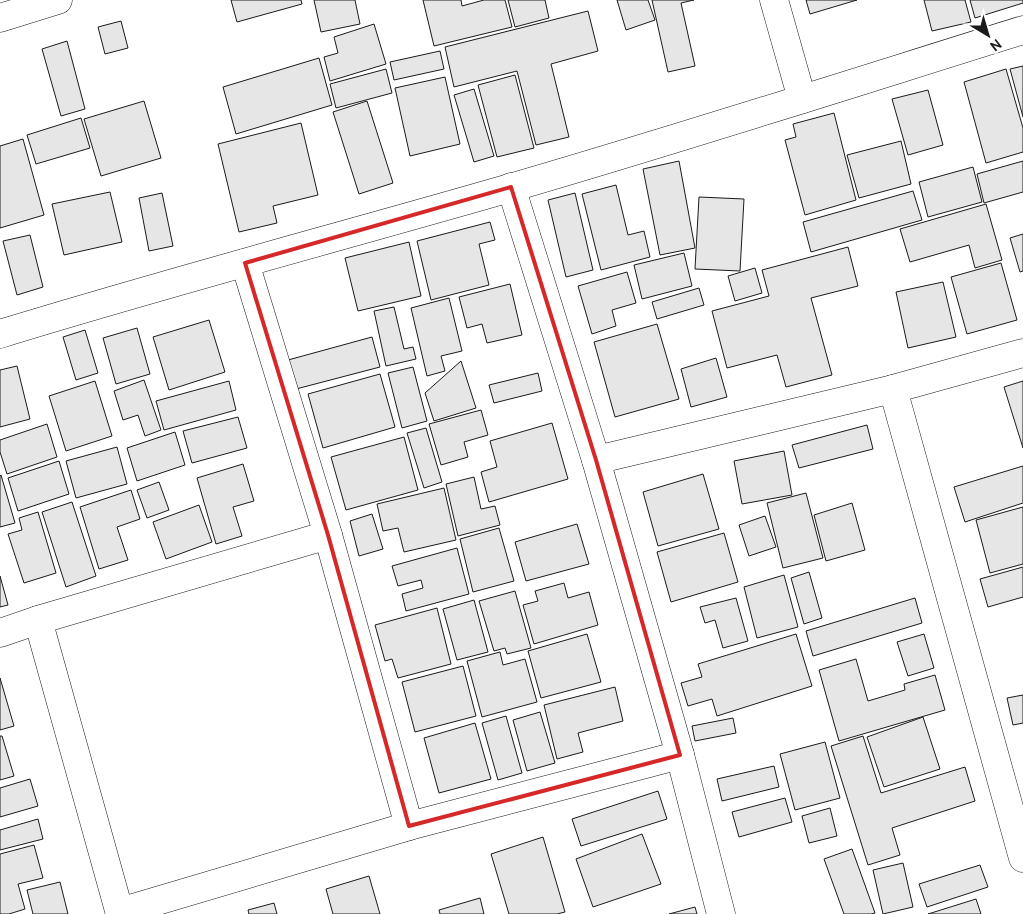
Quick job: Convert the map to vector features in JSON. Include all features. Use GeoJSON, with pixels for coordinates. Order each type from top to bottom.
{"type":"FeatureCollection","features":[{"type":"Feature","properties":{"kind":"street"},"geometry":{"type":"LineString","coordinates":[[0,18],[58,0]]}},
{"type":"Feature","properties":{"kind":"street"},"geometry":{"type":"LineString","coordinates":[[774,0],[802,99]]}},
{"type":"Feature","properties":{"kind":"street"},"geometry":{"type":"LineString","coordinates":[[0,334],[244,262],[511,187],[1023,30]]}},
{"type":"Feature","properties":{"kind":"street"},"geometry":{"type":"LineString","coordinates":[[511,187],[596,460],[680,755],[722,914]]}},
{"type":"Feature","properties":{"kind":"street"},"geometry":{"type":"LineString","coordinates":[[244,262],[328,535],[409,826]]}},
{"type":"Feature","properties":{"kind":"street"},"geometry":{"type":"LineString","coordinates":[[596,460],[892,389],[1023,353]]}},
{"type":"Feature","properties":{"kind":"street"},"geometry":{"type":"LineString","coordinates":[[892,389],[1023,858]]}},
{"type":"Feature","properties":{"kind":"street"},"geometry":{"type":"LineString","coordinates":[[0,634],[38,620],[328,535]]}},
{"type":"Feature","properties":{"kind":"street"},"geometry":{"type":"LineString","coordinates":[[38,620],[120,913],[409,826],[680,755]]}},
{"type":"Feature","properties":{"kind":"highlighted area"},"geometry":{"type":"Polygon","coordinates":[[[511,187],[596,460],[680,755],[409,826],[328,535],[245,263],[511,187]]]}},
{"type":"Feature","properties":{"kind":"building"},"geometry":{"type":"Polygon","coordinates":[[[231,0],[301,0],[302,4],[237,22],[231,0]]]}},
{"type":"Feature","properties":{"kind":"building"},"geometry":{"type":"Polygon","coordinates":[[[314,0],[355,0],[360,24],[321,32],[314,0]]]}},
{"type":"Feature","properties":{"kind":"building"},"geometry":{"type":"Polygon","coordinates":[[[423,0],[461,0],[462,6],[484,0],[505,0],[512,27],[434,46],[423,0]]]}},
{"type":"Feature","properties":{"kind":"building"},"geometry":{"type":"Polygon","coordinates":[[[508,0],[545,0],[549,18],[515,27],[508,0]]]}},
{"type":"Feature","properties":{"kind":"building"},"geometry":{"type":"Polygon","coordinates":[[[617,0],[648,0],[655,20],[626,30],[617,0]]]}},
{"type":"Feature","properties":{"kind":"building"},"geometry":{"type":"Polygon","coordinates":[[[652,0],[694,0],[681,3],[695,66],[668,72],[652,0]]]}},
{"type":"Feature","properties":{"kind":"building"},"geometry":{"type":"Polygon","coordinates":[[[806,0],[857,0],[810,14],[806,0]]]}},
{"type":"Feature","properties":{"kind":"building"},"geometry":{"type":"Polygon","coordinates":[[[924,0],[965,0],[971,22],[932,31],[924,0]]]}},
{"type":"Feature","properties":{"kind":"building"},"geometry":{"type":"Polygon","coordinates":[[[970,0],[1023,0],[1023,3],[975,18],[970,0]]]}},
{"type":"Feature","properties":{"kind":"building"},"geometry":{"type":"Polygon","coordinates":[[[588,11],[598,51],[551,64],[569,137],[536,145],[517,71],[454,87],[445,47],[588,11]]]}},
{"type":"Feature","properties":{"kind":"building"},"geometry":{"type":"Polygon","coordinates":[[[121,21],[128,48],[105,54],[98,27],[121,21]]]}},
{"type":"Feature","properties":{"kind":"building"},"geometry":{"type":"Polygon","coordinates":[[[374,24],[386,64],[330,81],[324,57],[338,53],[334,37],[374,24]]]}},
{"type":"Feature","properties":{"kind":"building"},"geometry":{"type":"Polygon","coordinates":[[[67,41],[85,109],[61,116],[42,49],[67,41]]]}},
{"type":"Feature","properties":{"kind":"building"},"geometry":{"type":"Polygon","coordinates":[[[440,51],[444,69],[394,80],[390,62],[440,51]]]}},
{"type":"Feature","properties":{"kind":"building"},"geometry":{"type":"Polygon","coordinates":[[[319,58],[332,105],[236,134],[223,87],[319,58]]]}},
{"type":"Feature","properties":{"kind":"building"},"geometry":{"type":"Polygon","coordinates":[[[1023,66],[1023,117],[1010,69],[1023,66]]]}},
{"type":"Feature","properties":{"kind":"building"},"geometry":{"type":"Polygon","coordinates":[[[386,69],[392,93],[336,108],[330,84],[386,69]]]}},
{"type":"Feature","properties":{"kind":"building"},"geometry":{"type":"Polygon","coordinates":[[[1006,69],[1023,128],[1023,152],[986,163],[964,82],[1006,69]]]}},
{"type":"Feature","properties":{"kind":"building"},"geometry":{"type":"Polygon","coordinates":[[[515,75],[534,148],[497,157],[478,85],[515,75]]]}},
{"type":"Feature","properties":{"kind":"building"},"geometry":{"type":"Polygon","coordinates":[[[445,77],[460,144],[410,156],[395,88],[445,77]]]}},
{"type":"Feature","properties":{"kind":"building"},"geometry":{"type":"Polygon","coordinates":[[[474,89],[494,156],[474,162],[454,95],[474,89]]]}},
{"type":"Feature","properties":{"kind":"building"},"geometry":{"type":"Polygon","coordinates":[[[928,90],[943,145],[908,155],[892,99],[928,90]]]}},
{"type":"Feature","properties":{"kind":"building"},"geometry":{"type":"Polygon","coordinates":[[[144,101],[161,158],[101,176],[84,119],[144,101]]]}},
{"type":"Feature","properties":{"kind":"building"},"geometry":{"type":"Polygon","coordinates":[[[367,101],[393,183],[359,194],[333,112],[367,101]]]}},
{"type":"Feature","properties":{"kind":"building"},"geometry":{"type":"Polygon","coordinates":[[[834,113],[856,200],[805,215],[785,140],[796,137],[793,124],[834,113]]]}},
{"type":"Feature","properties":{"kind":"building"},"geometry":{"type":"Polygon","coordinates":[[[81,118],[90,148],[36,164],[27,135],[81,118]]]}},
{"type":"Feature","properties":{"kind":"building"},"geometry":{"type":"Polygon","coordinates":[[[301,123],[318,195],[273,206],[277,223],[239,232],[218,144],[301,123]]]}},
{"type":"Feature","properties":{"kind":"building"},"geometry":{"type":"Polygon","coordinates":[[[23,139],[44,215],[0,228],[0,146],[23,139]]]}},
{"type":"Feature","properties":{"kind":"building"},"geometry":{"type":"Polygon","coordinates":[[[901,141],[911,184],[859,198],[847,155],[901,141]]]}},
{"type":"Feature","properties":{"kind":"building"},"geometry":{"type":"Polygon","coordinates":[[[679,161],[695,248],[660,255],[643,169],[679,161]]]}},
{"type":"Feature","properties":{"kind":"building"},"geometry":{"type":"Polygon","coordinates":[[[1023,161],[1023,192],[984,203],[977,174],[1023,161]]]}},
{"type":"Feature","properties":{"kind":"building"},"geometry":{"type":"Polygon","coordinates":[[[973,167],[982,202],[928,217],[919,182],[973,167]]]}},
{"type":"Feature","properties":{"kind":"building"},"geometry":{"type":"Polygon","coordinates":[[[616,185],[628,235],[644,231],[650,257],[601,270],[582,194],[616,185]]]}},
{"type":"Feature","properties":{"kind":"building"},"geometry":{"type":"Polygon","coordinates":[[[913,191],[922,220],[811,252],[803,222],[913,191]]]}},
{"type":"Feature","properties":{"kind":"building"},"geometry":{"type":"Polygon","coordinates":[[[110,192],[122,242],[64,255],[52,204],[110,192]]]}},
{"type":"Feature","properties":{"kind":"building"},"geometry":{"type":"Polygon","coordinates":[[[162,193],[173,246],[149,251],[139,198],[162,193]]]}},
{"type":"Feature","properties":{"kind":"building"},"geometry":{"type":"Polygon","coordinates":[[[575,193],[593,270],[566,277],[548,200],[575,193]]]}},
{"type":"Feature","properties":{"kind":"building"},"geometry":{"type":"Polygon","coordinates":[[[699,197],[744,199],[740,271],[695,269],[699,197]]]}},
{"type":"Feature","properties":{"kind":"building"},"geometry":{"type":"Polygon","coordinates":[[[986,204],[1002,260],[975,268],[969,245],[910,262],[900,229],[986,204]]]}},
{"type":"Feature","properties":{"kind":"building"},"geometry":{"type":"Polygon","coordinates":[[[490,222],[495,240],[479,244],[489,285],[431,300],[417,241],[490,222]]]}},
{"type":"Feature","properties":{"kind":"building"},"geometry":{"type":"Polygon","coordinates":[[[1023,234],[1023,271],[1020,272],[1010,238],[1023,234]]]}},
{"type":"Feature","properties":{"kind":"building"},"geometry":{"type":"Polygon","coordinates":[[[30,235],[43,287],[17,295],[3,241],[30,235]]]}},
{"type":"Feature","properties":{"kind":"building"},"geometry":{"type":"Polygon","coordinates":[[[409,242],[421,296],[358,311],[345,258],[409,242]]]}},
{"type":"Feature","properties":{"kind":"building"},"geometry":{"type":"Polygon","coordinates":[[[848,247],[858,286],[811,298],[832,375],[786,387],[777,355],[727,368],[712,311],[769,296],[762,270],[848,247]]]}},
{"type":"Feature","properties":{"kind":"building"},"geometry":{"type":"Polygon","coordinates":[[[684,253],[692,286],[642,299],[634,265],[684,253]]]}},
{"type":"Feature","properties":{"kind":"building"},"geometry":{"type":"Polygon","coordinates":[[[1001,263],[1017,320],[967,334],[951,277],[1001,263]]]}},
{"type":"Feature","properties":{"kind":"building"},"geometry":{"type":"Polygon","coordinates":[[[755,268],[762,293],[735,301],[728,276],[755,268]]]}},
{"type":"Feature","properties":{"kind":"building"},"geometry":{"type":"Polygon","coordinates":[[[627,272],[636,303],[612,310],[616,326],[592,334],[578,286],[627,272]]]}},
{"type":"Feature","properties":{"kind":"building"},"geometry":{"type":"Polygon","coordinates":[[[943,282],[956,337],[908,348],[896,292],[943,282]]]}},
{"type":"Feature","properties":{"kind":"building"},"geometry":{"type":"Polygon","coordinates":[[[510,284],[522,335],[487,343],[482,324],[467,328],[459,297],[510,284]]]}},
{"type":"Feature","properties":{"kind":"building"},"geometry":{"type":"Polygon","coordinates":[[[699,288],[704,305],[657,319],[652,302],[699,288]]]}},
{"type":"Feature","properties":{"kind":"building"},"geometry":{"type":"Polygon","coordinates":[[[449,298],[462,351],[441,356],[445,371],[427,376],[411,308],[449,298]]]}},
{"type":"Feature","properties":{"kind":"building"},"geometry":{"type":"Polygon","coordinates":[[[394,307],[404,349],[413,347],[416,359],[386,366],[374,311],[394,307]]]}},
{"type":"Feature","properties":{"kind":"building"},"geometry":{"type":"Polygon","coordinates":[[[209,320],[225,372],[169,390],[153,337],[209,320]]]}},
{"type":"Feature","properties":{"kind":"building"},"geometry":{"type":"Polygon","coordinates":[[[657,324],[679,399],[615,417],[594,342],[657,324]]]}},
{"type":"Feature","properties":{"kind":"building"},"geometry":{"type":"Polygon","coordinates":[[[137,328],[150,374],[116,384],[103,338],[137,328]]]}},
{"type":"Feature","properties":{"kind":"building"},"geometry":{"type":"Polygon","coordinates":[[[85,330],[98,373],[76,380],[63,337],[85,330]]]}},
{"type":"Feature","properties":{"kind":"building"},"geometry":{"type":"Polygon","coordinates":[[[372,337],[380,367],[296,389],[288,360],[372,337]]]}},
{"type":"Feature","properties":{"kind":"building"},"geometry":{"type":"Polygon","coordinates":[[[716,358],[727,397],[691,407],[681,369],[716,358]]]}},
{"type":"Feature","properties":{"kind":"building"},"geometry":{"type":"Polygon","coordinates":[[[461,361],[476,408],[434,421],[425,393],[461,361]]]}},
{"type":"Feature","properties":{"kind":"building"},"geometry":{"type":"Polygon","coordinates":[[[17,366],[30,419],[0,427],[0,370],[17,366]]]}},
{"type":"Feature","properties":{"kind":"building"},"geometry":{"type":"Polygon","coordinates":[[[413,367],[427,421],[402,428],[388,373],[413,367]]]}},
{"type":"Feature","properties":{"kind":"building"},"geometry":{"type":"Polygon","coordinates":[[[538,373],[542,391],[494,403],[489,385],[538,373]]]}},
{"type":"Feature","properties":{"kind":"building"},"geometry":{"type":"Polygon","coordinates":[[[380,374],[395,427],[323,448],[308,394],[380,374]]]}},
{"type":"Feature","properties":{"kind":"building"},"geometry":{"type":"Polygon","coordinates":[[[144,380],[161,430],[145,436],[138,415],[123,420],[114,391],[144,380]]]}},
{"type":"Feature","properties":{"kind":"building"},"geometry":{"type":"Polygon","coordinates":[[[95,381],[112,436],[66,451],[49,396],[95,381]]]}},
{"type":"Feature","properties":{"kind":"building"},"geometry":{"type":"Polygon","coordinates":[[[229,381],[236,410],[164,430],[156,401],[229,381]]]}},
{"type":"Feature","properties":{"kind":"building"},"geometry":{"type":"Polygon","coordinates":[[[1023,381],[1023,448],[1004,387],[1023,381]]]}},
{"type":"Feature","properties":{"kind":"building"},"geometry":{"type":"Polygon","coordinates":[[[481,410],[488,435],[464,442],[468,457],[441,465],[429,424],[481,410]]]}},
{"type":"Feature","properties":{"kind":"building"},"geometry":{"type":"Polygon","coordinates":[[[238,417],[247,448],[192,463],[183,431],[238,417]]]}},
{"type":"Feature","properties":{"kind":"building"},"geometry":{"type":"Polygon","coordinates":[[[552,423],[568,479],[489,502],[481,472],[497,467],[490,441],[552,423]]]}},
{"type":"Feature","properties":{"kind":"building"},"geometry":{"type":"Polygon","coordinates":[[[47,424],[57,457],[7,474],[0,452],[0,440],[47,424]]]}},
{"type":"Feature","properties":{"kind":"building"},"geometry":{"type":"Polygon","coordinates":[[[867,425],[873,449],[799,468],[792,445],[867,425]]]}},
{"type":"Feature","properties":{"kind":"building"},"geometry":{"type":"Polygon","coordinates":[[[426,428],[442,482],[424,488],[407,433],[426,428]]]}},
{"type":"Feature","properties":{"kind":"building"},"geometry":{"type":"Polygon","coordinates":[[[175,432],[185,465],[137,481],[127,448],[175,432]]]}},
{"type":"Feature","properties":{"kind":"building"},"geometry":{"type":"Polygon","coordinates":[[[404,437],[418,490],[346,510],[331,457],[404,437]]]}},
{"type":"Feature","properties":{"kind":"building"},"geometry":{"type":"Polygon","coordinates":[[[117,447],[127,484],[76,498],[66,461],[117,447]]]}},
{"type":"Feature","properties":{"kind":"building"},"geometry":{"type":"Polygon","coordinates":[[[784,451],[792,495],[742,504],[734,461],[784,451]]]}},
{"type":"Feature","properties":{"kind":"building"},"geometry":{"type":"Polygon","coordinates":[[[59,461],[69,494],[18,511],[8,478],[59,461]]]}},
{"type":"Feature","properties":{"kind":"building"},"geometry":{"type":"Polygon","coordinates":[[[243,464],[254,501],[233,507],[242,536],[216,544],[197,478],[243,464]]]}},
{"type":"Feature","properties":{"kind":"building"},"geometry":{"type":"Polygon","coordinates":[[[1023,466],[1023,503],[965,522],[954,487],[1023,466]]]}},
{"type":"Feature","properties":{"kind":"building"},"geometry":{"type":"Polygon","coordinates":[[[703,474],[719,529],[658,546],[643,492],[703,474]]]}},
{"type":"Feature","properties":{"kind":"building"},"geometry":{"type":"Polygon","coordinates":[[[0,476],[15,523],[0,527],[0,476]]]}},
{"type":"Feature","properties":{"kind":"building"},"geometry":{"type":"Polygon","coordinates":[[[474,477],[481,509],[495,506],[500,525],[458,536],[446,484],[474,477]]]}},
{"type":"Feature","properties":{"kind":"building"},"geometry":{"type":"Polygon","coordinates":[[[159,482],[169,510],[147,518],[137,490],[159,482]]]}},
{"type":"Feature","properties":{"kind":"building"},"geometry":{"type":"Polygon","coordinates":[[[444,488],[456,540],[404,552],[398,528],[383,531],[377,504],[444,488]]]}},
{"type":"Feature","properties":{"kind":"building"},"geometry":{"type":"Polygon","coordinates":[[[131,490],[140,519],[117,527],[128,560],[99,569],[80,507],[131,490]]]}},
{"type":"Feature","properties":{"kind":"building"},"geometry":{"type":"Polygon","coordinates":[[[806,493],[823,558],[783,568],[767,503],[806,493]]]}},
{"type":"Feature","properties":{"kind":"building"},"geometry":{"type":"Polygon","coordinates":[[[72,502],[96,576],[66,587],[42,512],[72,502]]]}},
{"type":"Feature","properties":{"kind":"building"},"geometry":{"type":"Polygon","coordinates":[[[852,503],[865,550],[826,561],[814,515],[852,503]]]}},
{"type":"Feature","properties":{"kind":"building"},"geometry":{"type":"Polygon","coordinates":[[[199,505],[212,542],[166,559],[153,522],[199,505]]]}},
{"type":"Feature","properties":{"kind":"building"},"geometry":{"type":"Polygon","coordinates":[[[1023,507],[1023,564],[990,573],[976,520],[1023,507]]]}},
{"type":"Feature","properties":{"kind":"building"},"geometry":{"type":"Polygon","coordinates":[[[38,512],[56,573],[24,583],[8,534],[22,530],[19,518],[38,512]]]}},
{"type":"Feature","properties":{"kind":"building"},"geometry":{"type":"Polygon","coordinates":[[[372,514],[383,549],[359,556],[350,521],[372,514]]]}},
{"type":"Feature","properties":{"kind":"building"},"geometry":{"type":"Polygon","coordinates":[[[765,516],[776,547],[749,556],[739,525],[765,516]]]}},
{"type":"Feature","properties":{"kind":"building"},"geometry":{"type":"Polygon","coordinates":[[[577,524],[589,564],[526,581],[515,542],[577,524]]]}},
{"type":"Feature","properties":{"kind":"building"},"geometry":{"type":"Polygon","coordinates":[[[499,528],[514,581],[473,592],[460,539],[499,528]]]}},
{"type":"Feature","properties":{"kind":"building"},"geometry":{"type":"Polygon","coordinates":[[[724,533],[738,582],[671,602],[657,552],[724,533]]]}},
{"type":"Feature","properties":{"kind":"building"},"geometry":{"type":"Polygon","coordinates":[[[457,548],[469,594],[406,611],[402,594],[423,588],[421,580],[398,586],[392,566],[457,548]]]}},
{"type":"Feature","properties":{"kind":"building"},"geometry":{"type":"Polygon","coordinates":[[[1023,567],[1023,597],[988,607],[980,579],[1023,567]]]}},
{"type":"Feature","properties":{"kind":"building"},"geometry":{"type":"Polygon","coordinates":[[[809,572],[822,618],[804,624],[791,578],[809,572]]]}},
{"type":"Feature","properties":{"kind":"building"},"geometry":{"type":"Polygon","coordinates":[[[784,575],[798,627],[757,638],[744,587],[784,575]]]}},
{"type":"Feature","properties":{"kind":"building"},"geometry":{"type":"Polygon","coordinates":[[[0,576],[8,605],[0,607],[0,576]]]}},
{"type":"Feature","properties":{"kind":"building"},"geometry":{"type":"Polygon","coordinates":[[[564,583],[568,598],[589,592],[598,625],[534,644],[523,605],[538,601],[535,591],[564,583]]]}},
{"type":"Feature","properties":{"kind":"building"},"geometry":{"type":"Polygon","coordinates":[[[515,591],[531,648],[507,654],[505,648],[494,651],[479,601],[515,591]]]}},
{"type":"Feature","properties":{"kind":"building"},"geometry":{"type":"Polygon","coordinates":[[[736,598],[748,641],[723,648],[715,620],[705,623],[700,607],[736,598]]]}},
{"type":"Feature","properties":{"kind":"building"},"geometry":{"type":"Polygon","coordinates":[[[915,598],[922,623],[813,656],[806,631],[915,598]]]}},
{"type":"Feature","properties":{"kind":"building"},"geometry":{"type":"Polygon","coordinates":[[[474,600],[488,652],[457,660],[443,609],[474,600]]]}},
{"type":"Feature","properties":{"kind":"building"},"geometry":{"type":"Polygon","coordinates":[[[437,608],[451,664],[398,678],[392,659],[385,661],[375,625],[437,608]]]}},
{"type":"Feature","properties":{"kind":"building"},"geometry":{"type":"Polygon","coordinates":[[[587,634],[601,682],[541,698],[528,651],[587,634]]]}},
{"type":"Feature","properties":{"kind":"building"},"geometry":{"type":"Polygon","coordinates":[[[796,634],[812,686],[717,716],[712,699],[688,706],[681,683],[702,677],[698,664],[796,634]]]}},
{"type":"Feature","properties":{"kind":"building"},"geometry":{"type":"Polygon","coordinates":[[[924,634],[934,668],[908,676],[897,642],[924,634]]]}},
{"type":"Feature","properties":{"kind":"building"},"geometry":{"type":"Polygon","coordinates":[[[500,652],[503,665],[525,659],[537,702],[482,717],[467,661],[500,652]]]}},
{"type":"Feature","properties":{"kind":"building"},"geometry":{"type":"Polygon","coordinates":[[[856,659],[868,701],[905,690],[904,684],[935,675],[945,710],[839,741],[819,670],[856,659]]]}},
{"type":"Feature","properties":{"kind":"building"},"geometry":{"type":"Polygon","coordinates":[[[463,666],[476,716],[415,732],[402,682],[463,666]]]}},
{"type":"Feature","properties":{"kind":"building"},"geometry":{"type":"Polygon","coordinates":[[[0,678],[14,726],[0,730],[0,678]]]}},
{"type":"Feature","properties":{"kind":"building"},"geometry":{"type":"Polygon","coordinates":[[[615,687],[623,721],[578,733],[583,752],[557,759],[544,705],[615,687]]]}},
{"type":"Feature","properties":{"kind":"building"},"geometry":{"type":"Polygon","coordinates":[[[1023,695],[1023,723],[1013,725],[1007,698],[1023,695]]]}},
{"type":"Feature","properties":{"kind":"building"},"geometry":{"type":"Polygon","coordinates":[[[540,712],[555,763],[527,771],[513,720],[540,712]]]}},
{"type":"Feature","properties":{"kind":"building"},"geometry":{"type":"Polygon","coordinates":[[[506,716],[522,773],[498,780],[482,723],[506,716]]]}},
{"type":"Feature","properties":{"kind":"building"},"geometry":{"type":"Polygon","coordinates":[[[923,717],[940,769],[884,787],[867,737],[923,717]]]}},
{"type":"Feature","properties":{"kind":"building"},"geometry":{"type":"Polygon","coordinates":[[[733,718],[736,733],[695,741],[692,726],[733,718]]]}},
{"type":"Feature","properties":{"kind":"building"},"geometry":{"type":"Polygon","coordinates":[[[475,723],[491,779],[439,793],[424,738],[475,723]]]}},
{"type":"Feature","properties":{"kind":"building"},"geometry":{"type":"Polygon","coordinates":[[[0,736],[2,736],[14,776],[0,780],[0,736]]]}},
{"type":"Feature","properties":{"kind":"building"},"geometry":{"type":"Polygon","coordinates":[[[863,736],[881,793],[965,767],[975,801],[892,828],[900,855],[868,865],[831,746],[863,736]]]}},
{"type":"Feature","properties":{"kind":"building"},"geometry":{"type":"Polygon","coordinates":[[[825,742],[840,798],[795,810],[780,754],[825,742]]]}},
{"type":"Feature","properties":{"kind":"building"},"geometry":{"type":"Polygon","coordinates":[[[774,766],[779,787],[722,801],[717,779],[774,766]]]}},
{"type":"Feature","properties":{"kind":"building"},"geometry":{"type":"Polygon","coordinates":[[[30,779],[38,806],[0,817],[0,788],[30,779]]]}},
{"type":"Feature","properties":{"kind":"building"},"geometry":{"type":"Polygon","coordinates":[[[658,791],[667,819],[581,846],[572,819],[658,791]]]}},
{"type":"Feature","properties":{"kind":"building"},"geometry":{"type":"Polygon","coordinates":[[[785,798],[792,822],[739,837],[732,812],[785,798]]]}},
{"type":"Feature","properties":{"kind":"building"},"geometry":{"type":"Polygon","coordinates":[[[830,808],[837,836],[809,843],[802,816],[830,808]]]}},
{"type":"Feature","properties":{"kind":"building"},"geometry":{"type":"Polygon","coordinates":[[[38,819],[43,839],[0,850],[0,830],[38,819]]]}},
{"type":"Feature","properties":{"kind":"building"},"geometry":{"type":"Polygon","coordinates":[[[642,834],[661,884],[593,907],[576,859],[642,834]]]}},
{"type":"Feature","properties":{"kind":"building"},"geometry":{"type":"Polygon","coordinates":[[[543,837],[565,912],[557,914],[509,914],[491,854],[543,837]]]}},
{"type":"Feature","properties":{"kind":"building"},"geometry":{"type":"Polygon","coordinates":[[[34,845],[43,878],[18,884],[25,909],[9,914],[0,914],[0,854],[34,845]]]}},
{"type":"Feature","properties":{"kind":"building"},"geometry":{"type":"Polygon","coordinates":[[[852,849],[875,913],[844,914],[824,859],[852,849]]]}},
{"type":"Feature","properties":{"kind":"building"},"geometry":{"type":"Polygon","coordinates":[[[903,863],[913,907],[883,914],[873,870],[903,863]]]}},
{"type":"Feature","properties":{"kind":"building"},"geometry":{"type":"Polygon","coordinates":[[[980,865],[988,887],[927,907],[919,884],[980,865]]]}},
{"type":"Feature","properties":{"kind":"building"},"geometry":{"type":"Polygon","coordinates":[[[369,876],[380,914],[333,914],[326,889],[369,876]]]}},
{"type":"Feature","properties":{"kind":"building"},"geometry":{"type":"Polygon","coordinates":[[[60,882],[68,914],[33,914],[27,890],[60,882]]]}},
{"type":"Feature","properties":{"kind":"building"},"geometry":{"type":"Polygon","coordinates":[[[480,898],[484,914],[440,914],[439,910],[480,898]]]}},
{"type":"Feature","properties":{"kind":"building"},"geometry":{"type":"Polygon","coordinates":[[[976,899],[981,914],[928,914],[976,899]]]}},
{"type":"Feature","properties":{"kind":"building"},"geometry":{"type":"Polygon","coordinates":[[[274,903],[277,914],[249,914],[248,910],[274,903]]]}},
{"type":"Feature","properties":{"kind":"building"},"geometry":{"type":"Polygon","coordinates":[[[695,907],[697,914],[669,914],[695,907]]]}}]}
